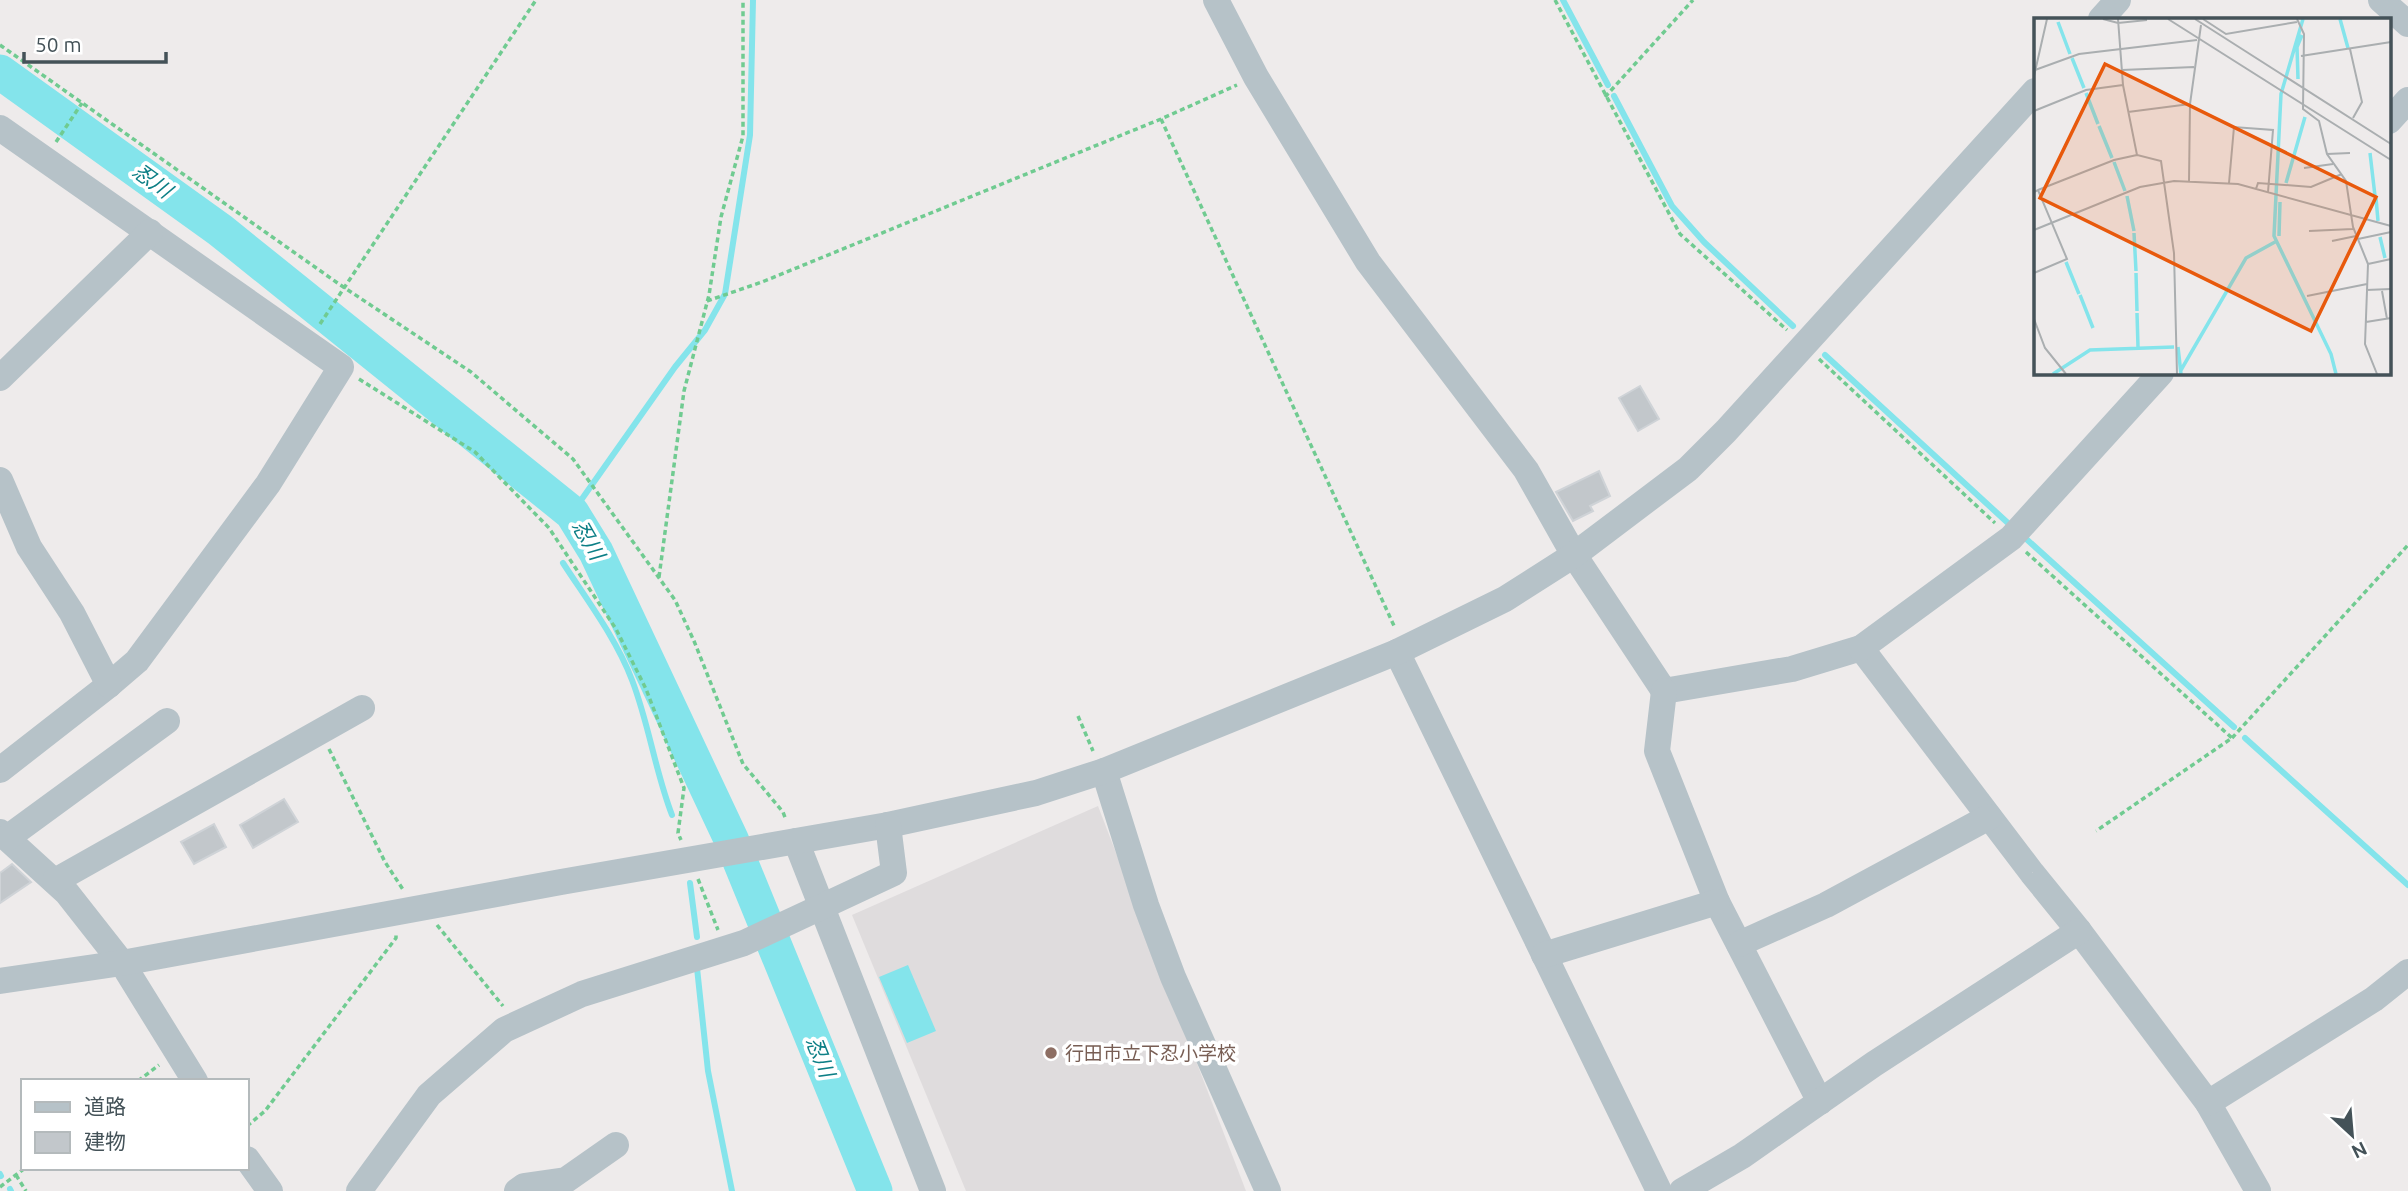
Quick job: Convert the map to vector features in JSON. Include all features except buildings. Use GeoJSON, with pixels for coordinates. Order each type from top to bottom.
{"type":"FeatureCollection","features":[{"type":"Feature","properties":{"kind":"street"},"geometry":{"type":"LineString","coordinates":[[1216,0],[1256,76],[1368,262],[1526,470],[1574,555],[1664,691],[1657,751],[1717,902],[1820,1102]]}},
{"type":"Feature","properties":{"kind":"street"},"geometry":{"type":"LineString","coordinates":[[2102,18],[2118,0]]}},
{"type":"Feature","properties":{"kind":"street"},"geometry":{"type":"LineString","coordinates":[[2381,0],[2408,24]]}},
{"type":"Feature","properties":{"kind":"street"},"geometry":{"type":"LineString","coordinates":[[0,981],[122,962],[691,861],[888,825],[1036,793],[1100,763],[1401,650],[1505,599],[1574,555],[1688,469],[1726,432],[2034,92]]}},
{"type":"Feature","properties":{"kind":"street"},"geometry":{"type":"LineString","coordinates":[[2390,120],[2408,100]]}},
{"type":"Feature","properties":{"kind":"street"},"geometry":{"type":"LineString","coordinates":[[0,128],[341,367],[268,484],[137,661],[0,770]]}},
{"type":"Feature","properties":{"kind":"street"},"geometry":{"type":"LineString","coordinates":[[0,378],[150,232]]}},
{"type":"Feature","properties":{"kind":"street"},"geometry":{"type":"LineString","coordinates":[[1664,691],[1791,669],[1861,648],[2011,538],[2160,374]]}},
{"type":"Feature","properties":{"kind":"street"},"geometry":{"type":"LineString","coordinates":[[0,481],[29,547],[72,613],[109,685]]}},
{"type":"Feature","properties":{"kind":"street"},"geometry":{"type":"LineString","coordinates":[[1861,648],[2079,930],[2208,1103],[2258,1191]]}},
{"type":"Feature","properties":{"kind":"street"},"geometry":{"type":"LineString","coordinates":[[1401,650],[1658,1191]]}},
{"type":"Feature","properties":{"kind":"street"},"geometry":{"type":"LineString","coordinates":[[55,881],[362,708]]}},
{"type":"Feature","properties":{"kind":"street"},"geometry":{"type":"LineString","coordinates":[[167,720],[4,835],[67,893],[122,962],[194,1079]]}},
{"type":"Feature","properties":{"kind":"street"},"geometry":{"type":"LineString","coordinates":[[1100,763],[1146,905],[1173,977],[1268,1191]]}},
{"type":"Feature","properties":{"kind":"street"},"geometry":{"type":"LineString","coordinates":[[1739,944],[1826,905],[1989,817]]}},
{"type":"Feature","properties":{"kind":"street"},"geometry":{"type":"LineString","coordinates":[[359,1191],[429,1095],[504,1030],[582,995],[744,943],[894,873],[888,825]]}},
{"type":"Feature","properties":{"kind":"street"},"geometry":{"type":"LineString","coordinates":[[796,841],[816,909],[933,1191]]}},
{"type":"Feature","properties":{"kind":"street"},"geometry":{"type":"LineString","coordinates":[[1544,955],[1717,902]]}},
{"type":"Feature","properties":{"kind":"street"},"geometry":{"type":"LineString","coordinates":[[1682,1191],[1742,1156],[2079,930]]}},
{"type":"Feature","properties":{"kind":"street"},"geometry":{"type":"LineString","coordinates":[[2208,1103],[2374,999],[2408,972]]}},
{"type":"Feature","properties":{"kind":"street"},"geometry":{"type":"LineString","coordinates":[[517,1191],[524,1186],[566,1180],[616,1144]]}},
{"type":"Feature","properties":{"kind":"street"},"geometry":{"type":"LineString","coordinates":[[248,1161],[270,1191]]}},
{"type":"Feature","properties":{"kind":"path"},"geometry":{"type":"LineString","coordinates":[[315,332],[536,0]]}},
{"type":"Feature","properties":{"kind":"path"},"geometry":{"type":"LineString","coordinates":[[659,578],[684,391],[707,301],[721,217],[743,136],[743,0]]}},
{"type":"Feature","properties":{"kind":"path"},"geometry":{"type":"LineString","coordinates":[[1555,0],[1680,233],[2232,738]]}},
{"type":"Feature","properties":{"kind":"path"},"geometry":{"type":"LineString","coordinates":[[1605,97],[1692,0]]}},
{"type":"Feature","properties":{"kind":"path"},"geometry":{"type":"LineString","coordinates":[[0,46],[345,289],[471,372],[573,459],[675,600],[694,640],[743,764],[783,812],[796,841]]}},
{"type":"Feature","properties":{"kind":"path"},"geometry":{"type":"LineString","coordinates":[[707,301],[762,282],[1161,119],[1256,76]]}},
{"type":"Feature","properties":{"kind":"path"},"geometry":{"type":"LineString","coordinates":[[53,146],[82,103]]}},
{"type":"Feature","properties":{"kind":"path"},"geometry":{"type":"LineString","coordinates":[[1161,119],[1401,650]]}},
{"type":"Feature","properties":{"kind":"path"},"geometry":{"type":"LineString","coordinates":[[341,367],[475,452],[549,528],[616,629],[646,689],[684,788]]}},
{"type":"Feature","properties":{"kind":"path"},"geometry":{"type":"LineString","coordinates":[[2096,831],[2232,738],[2408,545]]}},
{"type":"Feature","properties":{"kind":"path"},"geometry":{"type":"LineString","coordinates":[[1078,716],[1100,763]]}},
{"type":"Feature","properties":{"kind":"path"},"geometry":{"type":"LineString","coordinates":[[321,732],[385,862],[402,886],[412,909],[439,929],[517,1024]]}},
{"type":"Feature","properties":{"kind":"path"},"geometry":{"type":"LineString","coordinates":[[248,1124],[265,1111],[396,938],[412,909]]}},
{"type":"Feature","properties":{"kind":"path"},"geometry":{"type":"LineString","coordinates":[[0,1187],[23,1170]]}},
{"type":"Feature","properties":{"kind":"path"},"geometry":{"type":"LineString","coordinates":[[16,1175],[26,1191]]}},
{"type":"Feature","properties":{"kind":"shaded area","name":"行田市立下忍小学校"},"geometry":{"type":"Polygon","coordinates":[[[1098,806],[1246,1191],[966,1191],[852,915],[1098,806]]]}},
{"type":"Feature","properties":{"kind":"water"},"geometry":{"type":"Polygon","coordinates":[[[908,965],[936,1031],[907,1043],[879,977],[908,965]]]}},
{"type":"Feature","properties":{"kind":"waterway"},"geometry":{"type":"LineString","coordinates":[[572,513],[675,367],[705,330],[725,294],[750,135],[753,0]]}},
{"type":"Feature","properties":{"kind":"waterway"},"geometry":{"type":"LineString","coordinates":[[1563,0],[1608,85]]}},
{"type":"Feature","properties":{"kind":"waterway","name":"忍川"},"geometry":{"type":"LineString","coordinates":[[0,72],[220,230],[572,513],[596,552],[731,839],[875,1191]]}},
{"type":"Feature","properties":{"kind":"waterway"},"geometry":{"type":"LineString","coordinates":[[1614,96],[1672,206],[1704,242],[1793,326]]}},
{"type":"Feature","properties":{"kind":"waterway"},"geometry":{"type":"LineString","coordinates":[[1825,355],[2009,524]]}},
{"type":"Feature","properties":{"kind":"waterway"},"geometry":{"type":"LineString","coordinates":[[2023,536],[2234,727]]}},
{"type":"Feature","properties":{"kind":"waterway"},"geometry":{"type":"LineString","coordinates":[[563,563],[625,664],[643,713],[672,815]]}},
{"type":"Feature","properties":{"kind":"waterway"},"geometry":{"type":"LineString","coordinates":[[2245,738],[2408,885]]}},
{"type":"Feature","properties":{"kind":"waterway"},"geometry":{"type":"LineString","coordinates":[[690,883],[697,937]]}},
{"type":"Feature","properties":{"kind":"waterway"},"geometry":{"type":"LineString","coordinates":[[697,968],[708,1071],[732,1191]]}},
{"type":"Feature","properties":{"kind":"place","name":"行田市立下忍小学校"},"geometry":{"type":"Point","coordinates":[1051,1053]}}]}
